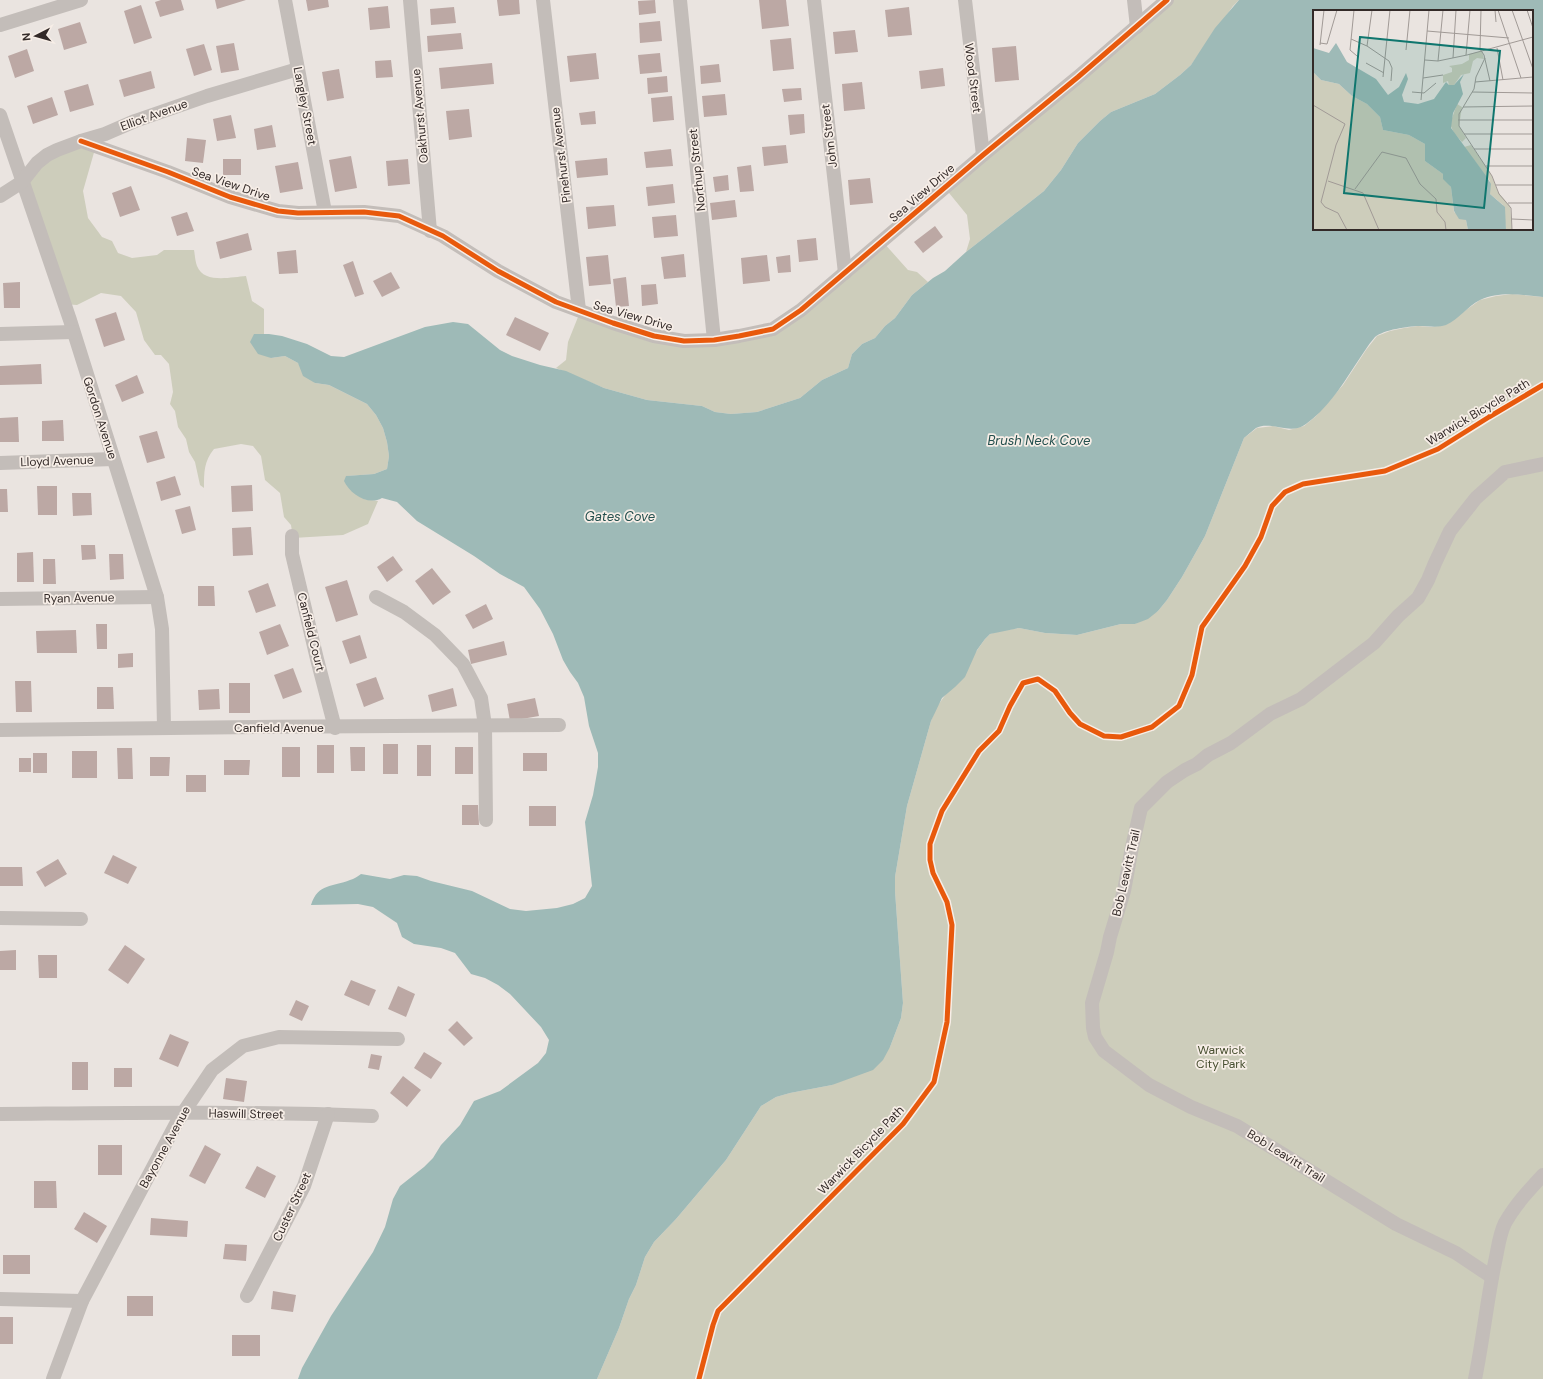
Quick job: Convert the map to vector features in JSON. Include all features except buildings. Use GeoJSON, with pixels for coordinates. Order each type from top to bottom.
{"type":"FeatureCollection","features":[{"type":"Feature","properties":{"kind":"street"},"geometry":{"type":"LineString","coordinates":[[0,25],[81,0]]}},
{"type":"Feature","properties":{"kind":"street","name":"Langley Street"},"geometry":{"type":"LineString","coordinates":[[285,0],[326,212]]}},
{"type":"Feature","properties":{"kind":"street","name":"Oakhurst Avenue"},"geometry":{"type":"LineString","coordinates":[[410,0],[430,231]]}},
{"type":"Feature","properties":{"kind":"street","name":"Pinehurst Avenue"},"geometry":{"type":"LineString","coordinates":[[543,0],[579,310]]}},
{"type":"Feature","properties":{"kind":"street","name":"Northup Street"},"geometry":{"type":"LineString","coordinates":[[680,0],[714,340]]}},
{"type":"Feature","properties":{"kind":"street","name":"John Street"},"geometry":{"type":"LineString","coordinates":[[814,0],[845,273]]}},
{"type":"Feature","properties":{"kind":"street","name":"Wood Street"},"geometry":{"type":"LineString","coordinates":[[964,0],[983,155]]}},
{"type":"Feature","properties":{"kind":"street"},"geometry":{"type":"LineString","coordinates":[[1134,0],[1137,27]]}},
{"type":"Feature","properties":{"kind":"street","name":"Sea View Drive"},"geometry":{"type":"LineString","coordinates":[[81,141],[168,172],[230,197],[278,211],[298,213],[364,212],[399,216],[443,236],[498,271],[556,302],[654,336],[684,341],[714,340],[773,329],[801,310],[983,155],[1078,77],[1167,0]]}},
{"type":"Feature","properties":{"kind":"street","name":"Elliot Avenue"},"geometry":{"type":"LineString","coordinates":[[0,196],[22,182],[37,163],[47,155],[81,141],[105,134],[135,121],[207,96],[298,68]]}},
{"type":"Feature","properties":{"kind":"street","name":"Gordon Avenue"},"geometry":{"type":"LineString","coordinates":[[0,115],[70,320],[72,332],[157,597],[162,628],[164,728]]}},
{"type":"Feature","properties":{"kind":"street"},"geometry":{"type":"LineString","coordinates":[[0,334],[72,332]]}},
{"type":"Feature","properties":{"kind":"street","name":"Lloyd Avenue"},"geometry":{"type":"LineString","coordinates":[[0,463],[113,459]]}},
{"type":"Feature","properties":{"kind":"street","name":"Bob Leavitt Trail"},"geometry":{"type":"LineString","coordinates":[[1492,1277],[1456,1252],[1396,1224],[1237,1126],[1191,1108],[1149,1085],[1104,1050],[1095,1037],[1093,1028],[1092,1003],[1124,891],[1141,808],[1167,782],[1197,764],[1208,755],[1231,743],[1270,714],[1301,699],[1374,643],[1398,616],[1418,598],[1428,580],[1434,563],[1450,531],[1476,498],[1504,472],[1543,464]]}},
{"type":"Feature","properties":{"kind":"street","name":"Canfield Court"},"geometry":{"type":"LineString","coordinates":[[292,536],[292,554],[335,728]]}},
{"type":"Feature","properties":{"kind":"street","name":"Ryan Avenue"},"geometry":{"type":"LineString","coordinates":[[0,599],[157,597]]}},
{"type":"Feature","properties":{"kind":"street"},"geometry":{"type":"LineString","coordinates":[[376,597],[404,612],[435,634],[463,664],[481,698],[485,726],[486,820]]}},
{"type":"Feature","properties":{"kind":"street","name":"Canfield Avenue"},"geometry":{"type":"LineString","coordinates":[[0,730],[559,725]]}},
{"type":"Feature","properties":{"kind":"street"},"geometry":{"type":"LineString","coordinates":[[0,918],[81,918]]}},
{"type":"Feature","properties":{"kind":"street","name":"Bayonne Avenue"},"geometry":{"type":"LineString","coordinates":[[53,1379],[82,1301],[182,1113],[212,1070],[243,1046],[279,1037],[398,1039]]}},
{"type":"Feature","properties":{"kind":"street","name":"Haswill Street"},"geometry":{"type":"LineString","coordinates":[[0,1114],[182,1113],[328,1114],[372,1116]]}},
{"type":"Feature","properties":{"kind":"street","name":"Custer Street"},"geometry":{"type":"LineString","coordinates":[[247,1296],[304,1186],[328,1114]]}},
{"type":"Feature","properties":{"kind":"street"},"geometry":{"type":"LineString","coordinates":[[1475,1379],[1500,1239],[1505,1225],[1523,1198],[1543,1175]]}},
{"type":"Feature","properties":{"kind":"street"},"geometry":{"type":"LineString","coordinates":[[0,1299],[82,1301]]}},
{"type":"Feature","properties":{"kind":"green space"},"geometry":{"type":"Polygon","coordinates":[[[1166,0],[1239,0],[1233,6],[1191,65],[1155,94],[1111,112],[1100,121],[1078,143],[1061,170],[1044,191],[966,252],[970,239],[967,215],[945,188],[1166,0]]]}},
{"type":"Feature","properties":{"kind":"green space"},"geometry":{"type":"Polygon","coordinates":[[[61,147],[95,149],[83,191],[88,218],[102,237],[112,241],[118,253],[132,258],[157,255],[164,250],[194,250],[197,266],[200,272],[206,275],[218,278],[246,276],[252,301],[264,309],[264,334],[254,334],[271,358],[285,356],[298,363],[315,383],[329,385],[367,404],[376,415],[383,428],[387,442],[389,456],[387,469],[374,474],[347,476],[364,499],[378,501],[368,524],[343,535],[293,538],[291,525],[284,517],[280,493],[265,480],[261,456],[253,446],[241,444],[214,449],[208,458],[205,467],[204,488],[200,485],[195,462],[189,452],[186,439],[178,427],[175,411],[170,404],[173,392],[169,364],[161,355],[155,355],[144,340],[136,312],[121,296],[101,293],[77,305],[63,304],[20,180],[61,147]]]}},
{"type":"Feature","properties":{"kind":"green space"},"geometry":{"type":"Polygon","coordinates":[[[883,242],[908,270],[917,272],[928,282],[912,295],[895,318],[885,326],[875,338],[862,344],[852,354],[848,368],[822,380],[800,398],[757,412],[731,414],[715,412],[702,406],[647,400],[604,388],[556,368],[566,360],[568,342],[580,312],[683,341],[771,329],[883,242]]]}},
{"type":"Feature","properties":{"kind":"green space","name":"Warwick City Park"},"geometry":{"type":"Polygon","coordinates":[[[1512,294],[1543,297],[1543,1379],[597,1379],[636,1285],[645,1257],[654,1242],[676,1219],[726,1160],[761,1106],[776,1097],[832,1085],[890,1047],[901,1018],[903,1003],[895,877],[907,806],[936,708],[985,639],[990,634],[999,631],[1019,628],[1045,633],[1077,635],[1121,624],[1135,624],[1158,611],[1182,577],[1205,536],[1244,438],[1257,428],[1273,426],[1289,430],[1304,426],[1315,417],[1343,385],[1377,336],[1404,328],[1445,325],[1480,300],[1512,294]]]}},
{"type":"Feature","properties":{"kind":"water","name":"Brush Neck Cove"},"geometry":{"type":"Polygon","coordinates":[[[1239,0],[1543,0],[1543,297],[1511,294],[1495,295],[1480,300],[1446,325],[1436,327],[1409,327],[1390,330],[1379,335],[1369,344],[1333,398],[1306,424],[1294,429],[1262,426],[1254,429],[1244,438],[1205,536],[1167,600],[1158,611],[1148,619],[1135,624],[1121,624],[1077,635],[1045,633],[1019,628],[990,634],[985,639],[977,650],[965,677],[942,698],[931,721],[907,806],[895,877],[903,1003],[901,1018],[890,1047],[883,1060],[873,1070],[832,1085],[776,1097],[761,1106],[726,1160],[676,1219],[654,1242],[645,1257],[636,1285],[597,1379],[298,1379],[302,1368],[331,1316],[373,1252],[385,1227],[393,1199],[400,1186],[433,1158],[441,1145],[460,1125],[474,1101],[500,1091],[538,1063],[546,1053],[549,1040],[541,1027],[510,994],[485,978],[471,974],[455,953],[441,948],[414,944],[402,937],[397,923],[373,907],[358,904],[311,905],[314,898],[322,889],[351,880],[361,874],[390,879],[404,875],[417,876],[472,891],[510,909],[526,911],[557,908],[573,904],[585,898],[592,886],[585,822],[593,795],[598,767],[598,753],[589,726],[584,697],[578,683],[563,660],[553,634],[540,609],[524,587],[500,574],[417,521],[397,502],[382,498],[371,501],[365,500],[350,490],[344,481],[346,476],[374,474],[387,469],[389,456],[387,442],[383,428],[376,415],[367,404],[329,385],[315,383],[303,376],[298,363],[285,356],[271,358],[258,354],[250,342],[254,334],[282,336],[307,344],[331,356],[344,357],[425,327],[453,322],[468,324],[500,350],[512,356],[566,371],[604,388],[647,400],[702,406],[715,412],[731,414],[757,412],[800,398],[822,380],[848,368],[852,354],[862,344],[875,338],[885,326],[895,318],[912,295],[933,278],[945,271],[966,252],[1044,191],[1061,170],[1078,143],[1100,121],[1111,112],[1155,94],[1191,65],[1215,28],[1239,0]]]}},
{"type":"Feature","properties":{"kind":"cycle path"},"geometry":{"type":"LineString","coordinates":[[81,141],[168,172],[230,197],[278,211],[298,213],[364,212],[399,216],[443,236],[498,271],[556,302],[654,336],[684,341],[714,340],[773,329],[801,310],[983,155],[1078,77],[1167,0]]}},
{"type":"Feature","properties":{"kind":"cycle path","name":"Warwick Bicycle Path"},"geometry":{"type":"LineString","coordinates":[[699,1379],[718,1311],[903,1124],[934,1082],[947,1022],[952,925],[947,902],[933,873],[930,860],[930,844],[942,811],[979,751],[999,731],[1010,706],[1023,683],[1038,679],[1055,691],[1070,713],[1080,724],[1104,736],[1121,737],[1152,727],[1179,706],[1192,675],[1202,627],[1245,566],[1261,537],[1272,506],[1285,492],[1303,484],[1385,471],[1438,449],[1543,385]]}},
{"type":"Feature","properties":{"kind":"water label","name":"Gates Cove"},"geometry":{"type":"Point","coordinates":[620,516]}}]}
